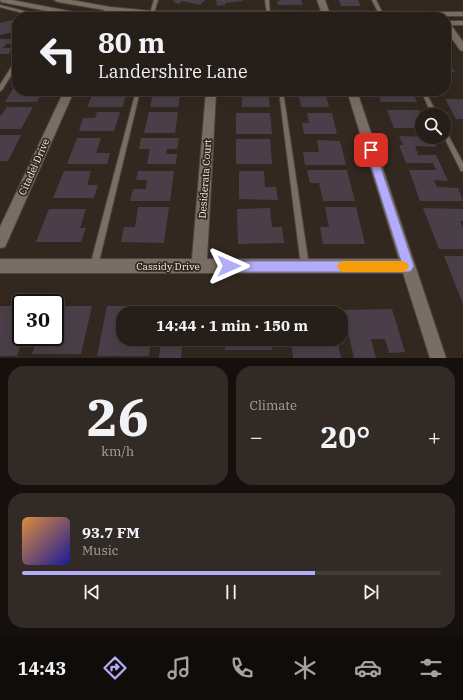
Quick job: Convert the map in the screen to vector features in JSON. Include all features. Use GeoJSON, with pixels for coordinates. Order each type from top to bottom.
{"type":"FeatureCollection","features":[{"type":"Feature","properties":{"kind":"street"},"geometry":{"type":"LineString","coordinates":[[2,0],[63,12]]}},
{"type":"Feature","properties":{"kind":"street"},"geometry":{"type":"LineString","coordinates":[[58,0],[110,9],[142,12]]}},
{"type":"Feature","properties":{"kind":"street"},"geometry":{"type":"LineString","coordinates":[[321,0],[325,12]]}},
{"type":"Feature","properties":{"kind":"street"},"geometry":{"type":"LineString","coordinates":[[451,15],[463,14]]}},
{"type":"Feature","properties":{"kind":"street"},"geometry":{"type":"LineString","coordinates":[[451,24],[463,24]]}},
{"type":"Feature","properties":{"kind":"street"},"geometry":{"type":"LineString","coordinates":[[451,31],[463,48]]}},
{"type":"Feature","properties":{"kind":"street","name":"Citadel Drive"},"geometry":{"type":"LineString","coordinates":[[0,242],[67,96]]}},
{"type":"Feature","properties":{"kind":"street","name":"Desiderata Court"},"geometry":{"type":"LineString","coordinates":[[199,266],[211,96]]}},
{"type":"Feature","properties":{"kind":"street"},"geometry":{"type":"LineString","coordinates":[[354,96],[438,358]]}},
{"type":"Feature","properties":{"kind":"street","name":"Cassidy Drive"},"geometry":{"type":"LineString","coordinates":[[0,266],[409,266]]}},
{"type":"Feature","properties":{"kind":"lane"},"geometry":{"type":"LineString","coordinates":[[152,12],[156,0]]}},
{"type":"Feature","properties":{"kind":"lane"},"geometry":{"type":"LineString","coordinates":[[267,0],[269,12]]}},
{"type":"Feature","properties":{"kind":"lane"},"geometry":{"type":"LineString","coordinates":[[374,0],[380,12]]}},
{"type":"Feature","properties":{"kind":"lane"},"geometry":{"type":"LineString","coordinates":[[0,6],[23,12]]}},
{"type":"Feature","properties":{"kind":"lane"},"geometry":{"type":"LineString","coordinates":[[0,89],[12,70]]}},
{"type":"Feature","properties":{"kind":"lane"},"geometry":{"type":"LineString","coordinates":[[94,266],[137,96]]}},
{"type":"Feature","properties":{"kind":"lane"},"geometry":{"type":"LineString","coordinates":[[282,96],[305,266]]}},
{"type":"Feature","properties":{"kind":"lane"},"geometry":{"type":"LineString","coordinates":[[426,96],[432,108]]}},
{"type":"Feature","properties":{"kind":"lane"},"geometry":{"type":"LineString","coordinates":[[450,144],[463,169]]}},
{"type":"Feature","properties":{"kind":"building"},"geometry":{"type":"Polygon","coordinates":[[[175,0],[205,0],[200,5],[182,1],[179,4],[173,2],[175,0]]]}},
{"type":"Feature","properties":{"kind":"building"},"geometry":{"type":"Polygon","coordinates":[[[216,0],[243,1],[225,3],[225,5],[217,6],[216,0]]]}},
{"type":"Feature","properties":{"kind":"building"},"geometry":{"type":"Polygon","coordinates":[[[301,0],[303,5],[278,5],[277,1],[301,0]]]}},
{"type":"Feature","properties":{"kind":"building"},"geometry":{"type":"Polygon","coordinates":[[[339,0],[358,0],[361,6],[341,6],[339,0]]]}},
{"type":"Feature","properties":{"kind":"building"},"geometry":{"type":"Polygon","coordinates":[[[12,20],[12,32],[0,35],[0,23],[12,20]]]}},
{"type":"Feature","properties":{"kind":"building"},"geometry":{"type":"Polygon","coordinates":[[[0,39],[12,39],[12,44],[6,44],[3,48],[12,48],[9,54],[0,54],[0,39]]]}},
{"type":"Feature","properties":{"kind":"building"},"geometry":{"type":"Polygon","coordinates":[[[451,66],[455,72],[451,72],[451,66]]]}},
{"type":"Feature","properties":{"kind":"building"},"geometry":{"type":"Polygon","coordinates":[[[12,90],[12,96],[40,96],[37,102],[5,102],[12,90]]]}},
{"type":"Feature","properties":{"kind":"building"},"geometry":{"type":"Polygon","coordinates":[[[92,96],[125,97],[123,107],[87,107],[92,96]]]}},
{"type":"Feature","properties":{"kind":"building"},"geometry":{"type":"Polygon","coordinates":[[[152,96],[180,96],[178,107],[150,107],[152,96]]]}},
{"type":"Feature","properties":{"kind":"building"},"geometry":{"type":"Polygon","coordinates":[[[242,96],[269,96],[270,107],[242,107],[242,96]]]}},
{"type":"Feature","properties":{"kind":"building"},"geometry":{"type":"Polygon","coordinates":[[[299,96],[326,96],[329,107],[301,107],[299,96]]]}},
{"type":"Feature","properties":{"kind":"building"},"geometry":{"type":"Polygon","coordinates":[[[379,96],[414,96],[417,102],[381,102],[379,96]]]}},
{"type":"Feature","properties":{"kind":"building"},"geometry":{"type":"Polygon","coordinates":[[[445,99],[463,99],[463,119],[456,119],[445,99]]]}},
{"type":"Feature","properties":{"kind":"building"},"geometry":{"type":"Polygon","coordinates":[[[7,107],[33,107],[21,129],[0,129],[0,117],[7,107]]]}},
{"type":"Feature","properties":{"kind":"building"},"geometry":{"type":"Polygon","coordinates":[[[387,110],[415,110],[415,128],[394,128],[387,110]]]}},
{"type":"Feature","properties":{"kind":"building"},"geometry":{"type":"Polygon","coordinates":[[[97,112],[120,112],[114,131],[79,131],[83,118],[95,118],[97,112]]]}},
{"type":"Feature","properties":{"kind":"building"},"geometry":{"type":"Polygon","coordinates":[[[149,112],[178,112],[175,133],[144,133],[149,112]]]}},
{"type":"Feature","properties":{"kind":"building"},"geometry":{"type":"Polygon","coordinates":[[[236,113],[270,113],[272,134],[236,134],[236,113]]]}},
{"type":"Feature","properties":{"kind":"building"},"geometry":{"type":"Polygon","coordinates":[[[307,113],[332,113],[337,134],[304,134],[302,123],[309,123],[307,113]]]}},
{"type":"Feature","properties":{"kind":"building"},"geometry":{"type":"Polygon","coordinates":[[[0,135],[21,135],[8,161],[0,161],[0,135]]]}},
{"type":"Feature","properties":{"kind":"building"},"geometry":{"type":"Polygon","coordinates":[[[399,136],[415,136],[415,144],[435,144],[436,147],[415,146],[418,155],[436,155],[448,181],[434,180],[437,187],[458,188],[463,201],[420,201],[409,170],[436,170],[433,163],[406,163],[399,145],[403,145],[399,136]]]}},
{"type":"Feature","properties":{"kind":"building"},"geometry":{"type":"Polygon","coordinates":[[[77,138],[101,138],[96,153],[110,153],[107,164],[67,164],[77,138]]]}},
{"type":"Feature","properties":{"kind":"building"},"geometry":{"type":"Polygon","coordinates":[[[141,138],[179,138],[177,149],[167,149],[166,154],[177,154],[176,164],[147,164],[150,149],[139,149],[141,138]]]}},
{"type":"Feature","properties":{"kind":"building"},"geometry":{"type":"Polygon","coordinates":[[[236,139],[270,139],[272,164],[236,164],[236,139]]]}},
{"type":"Feature","properties":{"kind":"building"},"geometry":{"type":"Polygon","coordinates":[[[317,140],[340,141],[346,165],[305,165],[303,152],[319,152],[317,140]]]}},
{"type":"Feature","properties":{"kind":"building"},"geometry":{"type":"Polygon","coordinates":[[[307,170],[347,170],[355,201],[323,201],[319,183],[310,183],[307,170]]]}},
{"type":"Feature","properties":{"kind":"building"},"geometry":{"type":"Polygon","coordinates":[[[64,171],[91,171],[87,185],[98,185],[94,198],[53,198],[64,171]]]}},
{"type":"Feature","properties":{"kind":"building"},"geometry":{"type":"Polygon","coordinates":[[[138,171],[174,171],[170,201],[130,201],[133,189],[146,189],[147,180],[136,180],[138,171]]]}},
{"type":"Feature","properties":{"kind":"building"},"geometry":{"type":"Polygon","coordinates":[[[239,171],[264,171],[265,187],[276,187],[278,200],[239,199],[239,171]]]}},
{"type":"Feature","properties":{"kind":"building"},"geometry":{"type":"Polygon","coordinates":[[[138,207],[169,207],[164,243],[121,242],[124,227],[135,227],[138,207]]]}},
{"type":"Feature","properties":{"kind":"building"},"geometry":{"type":"Polygon","coordinates":[[[325,207],[356,207],[365,244],[323,244],[320,227],[329,227],[325,207]]]}},
{"type":"Feature","properties":{"kind":"building"},"geometry":{"type":"Polygon","coordinates":[[[270,208],[272,227],[282,227],[284,243],[238,244],[237,209],[270,208]]]}},
{"type":"Feature","properties":{"kind":"building"},"geometry":{"type":"Polygon","coordinates":[[[423,208],[463,209],[463,221],[460,221],[463,228],[463,249],[439,249],[423,208]]]}},
{"type":"Feature","properties":{"kind":"building"},"geometry":{"type":"Polygon","coordinates":[[[49,209],[86,209],[80,228],[86,228],[81,242],[36,242],[49,209]]]}},
{"type":"Feature","properties":{"kind":"building"},"geometry":{"type":"Polygon","coordinates":[[[444,256],[463,256],[463,304],[444,256]]]}},
{"type":"Feature","properties":{"kind":"building"},"geometry":{"type":"Polygon","coordinates":[[[0,306],[12,306],[12,346],[21,346],[17,356],[0,356],[0,306]]]}},
{"type":"Feature","properties":{"kind":"building"},"geometry":{"type":"Polygon","coordinates":[[[64,306],[92,306],[81,354],[32,354],[35,346],[64,346],[64,306]]]}},
{"type":"Feature","properties":{"kind":"building"},"geometry":{"type":"Polygon","coordinates":[[[107,306],[116,306],[116,346],[150,346],[149,356],[97,356],[107,306]]]}},
{"type":"Feature","properties":{"kind":"building"},"geometry":{"type":"Polygon","coordinates":[[[392,309],[405,352],[389,353],[385,339],[371,339],[376,358],[354,358],[348,332],[348,310],[392,309]]]}},
{"type":"Feature","properties":{"kind":"building"},"geometry":{"type":"Polygon","coordinates":[[[160,346],[182,346],[181,358],[159,358],[160,346]]]}},
{"type":"Feature","properties":{"kind":"building"},"geometry":{"type":"Polygon","coordinates":[[[225,346],[272,346],[272,350],[225,350],[225,346]]]}},
{"type":"Feature","properties":{"kind":"building"},"geometry":{"type":"Polygon","coordinates":[[[292,346],[338,346],[341,358],[293,358],[292,346]]]}},
{"type":"Feature","properties":{"kind":"slow traffic"},"geometry":{"type":"LineString","coordinates":[[343,266],[403,266]]}},
{"type":"Feature","properties":{"kind":"route"},"geometry":{"type":"LineString","coordinates":[[229,266],[409,266],[371,150]]}}]}
